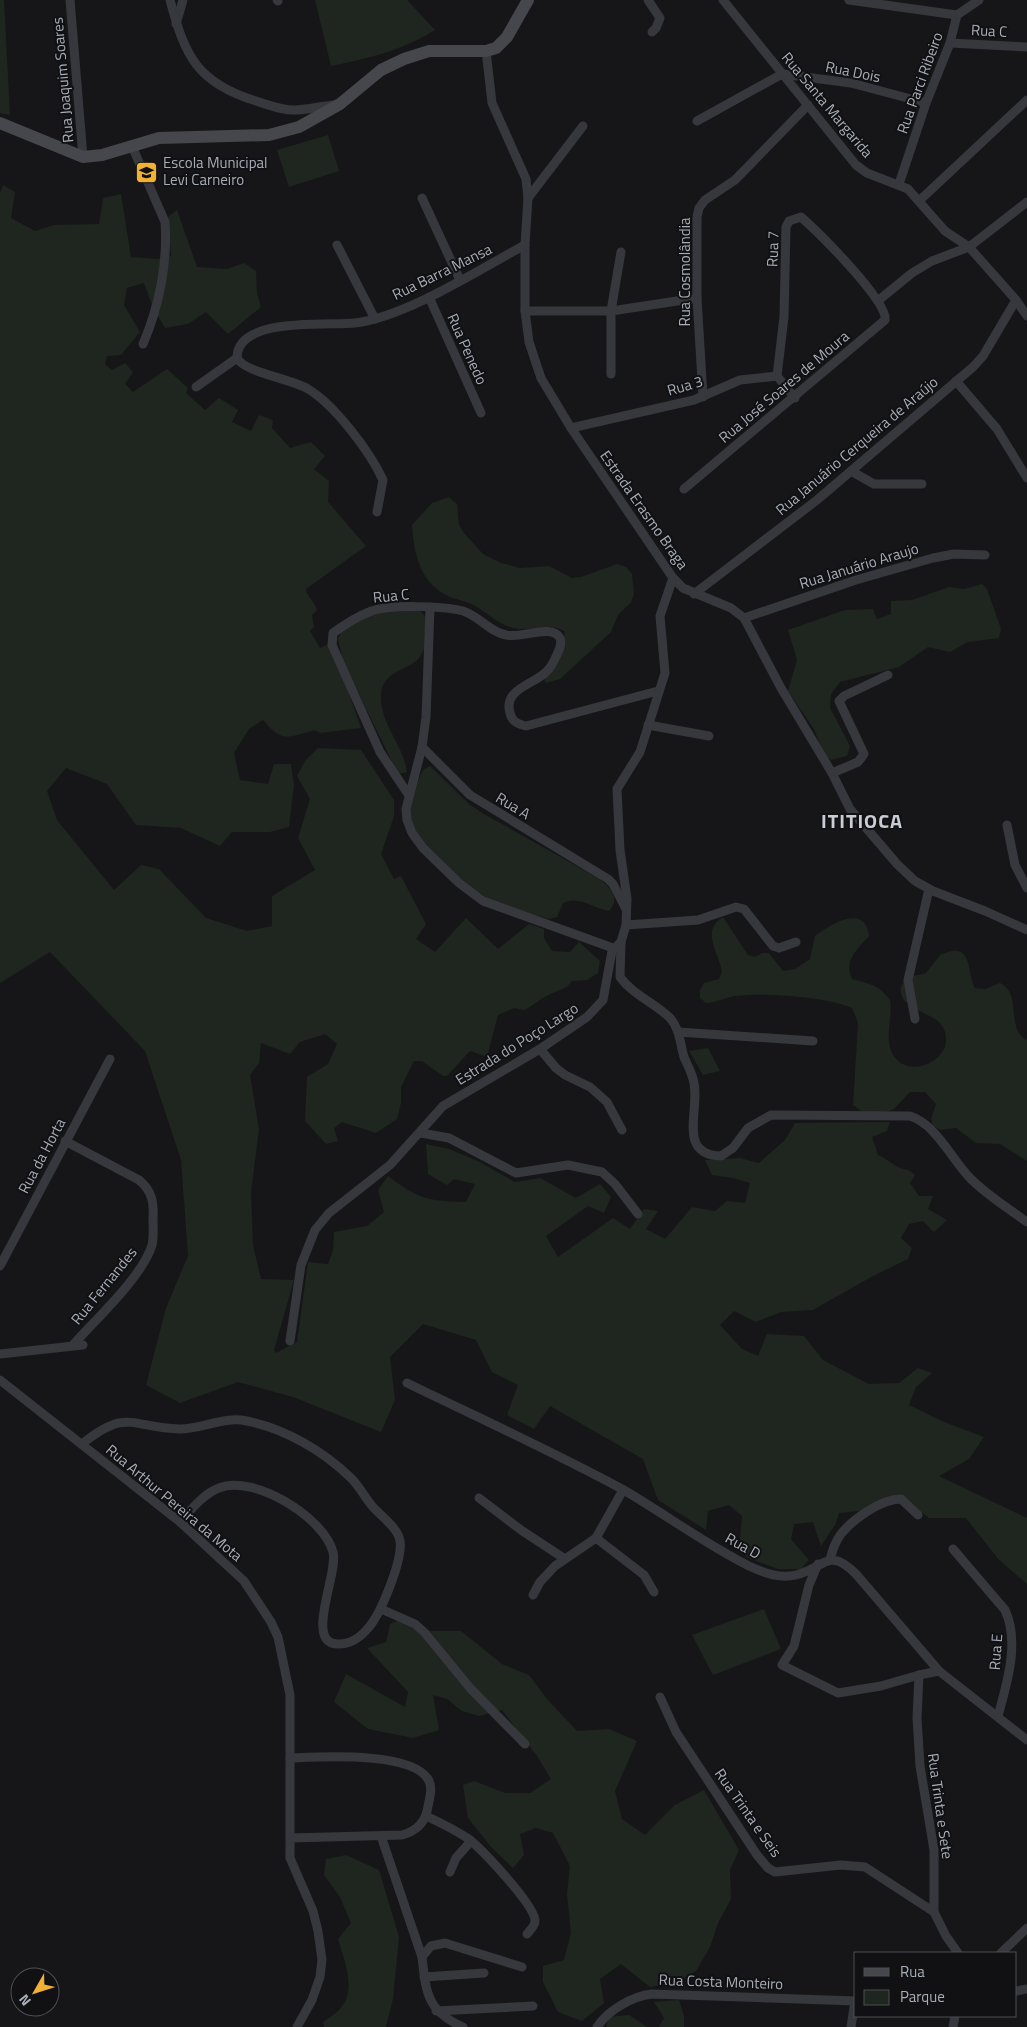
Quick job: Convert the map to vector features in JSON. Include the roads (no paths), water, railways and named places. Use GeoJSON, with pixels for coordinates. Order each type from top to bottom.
{"type":"FeatureCollection","features":[{"type":"Feature","properties":{"kind":"street","name":"Rua Joaquim Soares"},"geometry":{"type":"LineString","coordinates":[[70,0],[83,157]]}},
{"type":"Feature","properties":{"kind":"street"},"geometry":{"type":"LineString","coordinates":[[170,0],[176,24],[188,56],[208,78],[233,94],[281,109],[297,110],[340,104]]}},
{"type":"Feature","properties":{"kind":"street"},"geometry":{"type":"LineString","coordinates":[[176,24],[184,0]]}},
{"type":"Feature","properties":{"kind":"street"},"geometry":{"type":"LineString","coordinates":[[0,123],[83,157],[102,155],[173,136],[244,138],[269,135],[299,127],[340,104],[381,70],[404,59],[429,52],[486,51],[496,48],[507,37],[528,0]]}},
{"type":"Feature","properties":{"kind":"street"},"geometry":{"type":"LineString","coordinates":[[648,0],[660,18],[652,32]]}},
{"type":"Feature","properties":{"kind":"street","name":"Rua Santa Margarida"},"geometry":{"type":"LineString","coordinates":[[723,0],[856,164],[867,173],[908,189],[945,231],[969,247],[1016,300],[1027,316]]}},
{"type":"Feature","properties":{"kind":"street"},"geometry":{"type":"LineString","coordinates":[[849,0],[956,15],[979,0]]}},
{"type":"Feature","properties":{"kind":"street","name":"Rua Parci Ribeiro"},"geometry":{"type":"LineString","coordinates":[[899,184],[926,103],[950,43],[956,15]]}},
{"type":"Feature","properties":{"kind":"street","name":"Rua C"},"geometry":{"type":"LineString","coordinates":[[950,43],[1027,47]]}},
{"type":"Feature","properties":{"kind":"street","name":"Estrada Erasmo Braga"},"geometry":{"type":"LineString","coordinates":[[486,51],[492,103],[526,180],[528,198],[524,245],[525,311],[530,342],[541,378],[571,428],[673,578],[683,588],[731,608],[744,618]]}},
{"type":"Feature","properties":{"kind":"street"},"geometry":{"type":"LineString","coordinates":[[696,121],[782,74]]}},
{"type":"Feature","properties":{"kind":"street","name":"Rua Dois"},"geometry":{"type":"LineString","coordinates":[[782,74],[851,83],[926,103]]}},
{"type":"Feature","properties":{"kind":"street"},"geometry":{"type":"LineString","coordinates":[[919,201],[1027,100]]}},
{"type":"Feature","properties":{"kind":"street","name":"Rua Cosmolândia"},"geometry":{"type":"LineString","coordinates":[[703,397],[697,298],[697,217],[699,208],[705,200],[735,180],[808,105]]}},
{"type":"Feature","properties":{"kind":"street"},"geometry":{"type":"LineString","coordinates":[[528,198],[583,126]]}},
{"type":"Feature","properties":{"kind":"street"},"geometry":{"type":"LineString","coordinates":[[132,146],[165,222],[166,235],[164,264],[153,316],[144,344]]}},
{"type":"Feature","properties":{"kind":"street"},"geometry":{"type":"LineString","coordinates":[[422,198],[460,280]]}},
{"type":"Feature","properties":{"kind":"street"},"geometry":{"type":"LineString","coordinates":[[880,300],[912,272],[932,261],[969,247],[1027,202]]}},
{"type":"Feature","properties":{"kind":"street","name":"Rua 7"},"geometry":{"type":"LineString","coordinates":[[778,376],[784,317],[786,227],[789,221],[801,217],[808,223],[880,300]]}},
{"type":"Feature","properties":{"kind":"street"},"geometry":{"type":"LineString","coordinates":[[337,244],[375,319]]}},
{"type":"Feature","properties":{"kind":"street","name":"Rua Barra Mansa"},"geometry":{"type":"LineString","coordinates":[[236,358],[241,344],[259,331],[274,326],[354,323],[375,319],[429,297],[524,245]]}},
{"type":"Feature","properties":{"kind":"street"},"geometry":{"type":"LineString","coordinates":[[611,374],[611,311],[621,252]]}},
{"type":"Feature","properties":{"kind":"street","name":"Rua Penedo"},"geometry":{"type":"LineString","coordinates":[[429,297],[481,413]]}},
{"type":"Feature","properties":{"kind":"street"},"geometry":{"type":"LineString","coordinates":[[525,311],[611,311],[697,298]]}},
{"type":"Feature","properties":{"kind":"street","name":"Rua José Soares de Moura"},"geometry":{"type":"LineString","coordinates":[[684,489],[795,398],[885,320],[886,314],[880,300]]}},
{"type":"Feature","properties":{"kind":"street","name":"Rua Januário Cerqueira de Araújo"},"geometry":{"type":"LineString","coordinates":[[694,594],[817,500],[956,381],[983,356],[1016,300]]}},
{"type":"Feature","properties":{"kind":"street"},"geometry":{"type":"LineString","coordinates":[[196,387],[236,358],[245,368],[287,379],[309,389],[344,422],[383,480],[377,512]]}},
{"type":"Feature","properties":{"kind":"street"},"geometry":{"type":"LineString","coordinates":[[778,376],[795,398]]}},
{"type":"Feature","properties":{"kind":"street","name":"Rua 3"},"geometry":{"type":"LineString","coordinates":[[571,428],[703,397],[740,380],[778,376]]}},
{"type":"Feature","properties":{"kind":"street"},"geometry":{"type":"LineString","coordinates":[[956,381],[997,429],[1027,478]]}},
{"type":"Feature","properties":{"kind":"street"},"geometry":{"type":"LineString","coordinates":[[851,471],[874,484],[922,484]]}},
{"type":"Feature","properties":{"kind":"street","name":"Rua Januário Araujo"},"geometry":{"type":"LineString","coordinates":[[744,618],[856,580],[933,558],[954,554],[985,554]]}},
{"type":"Feature","properties":{"kind":"street","name":"Estrada do Poço Largo"},"geometry":{"type":"LineString","coordinates":[[290,1341],[301,1265],[315,1230],[337,1205],[390,1166],[443,1106],[540,1049],[587,1017],[603,1000],[617,945],[626,925],[627,912],[627,898],[620,850],[617,789],[640,752],[666,668],[661,608],[673,578]]}},
{"type":"Feature","properties":{"kind":"street","name":"Rua C"},"geometry":{"type":"LineString","coordinates":[[408,794],[380,752],[332,645],[331,638],[333,633],[370,611],[394,607],[463,611],[505,635],[518,637],[550,631],[556,633],[561,645],[555,660],[547,672],[520,688],[510,698],[508,706],[511,718],[518,724],[526,726],[658,691]]}},
{"type":"Feature","properties":{"kind":"street"},"geometry":{"type":"LineString","coordinates":[[430,608],[426,717],[422,747],[408,794],[406,809],[407,820],[412,833],[423,848],[472,893],[493,904],[617,945],[620,977],[632,990],[670,1018],[678,1032],[696,1089],[693,1136],[698,1147],[703,1151],[721,1156],[733,1148],[748,1128],[771,1115],[910,1116],[926,1124],[971,1179],[1000,1204],[1027,1222]]}},
{"type":"Feature","properties":{"kind":"street"},"geometry":{"type":"LineString","coordinates":[[744,618],[781,688],[832,773],[850,809],[897,864],[915,880],[929,888],[1027,930]]}},
{"type":"Feature","properties":{"kind":"street"},"geometry":{"type":"LineString","coordinates":[[832,773],[858,762],[864,754],[839,701],[844,696],[888,675]]}},
{"type":"Feature","properties":{"kind":"street"},"geometry":{"type":"LineString","coordinates":[[648,725],[709,736]]}},
{"type":"Feature","properties":{"kind":"street","name":"Rua A"},"geometry":{"type":"LineString","coordinates":[[422,747],[470,795],[613,884],[627,912]]}},
{"type":"Feature","properties":{"kind":"street"},"geometry":{"type":"LineString","coordinates":[[1007,825],[1015,865],[1027,888]]}},
{"type":"Feature","properties":{"kind":"street"},"geometry":{"type":"LineString","coordinates":[[915,1019],[908,980],[929,888]]}},
{"type":"Feature","properties":{"kind":"street"},"geometry":{"type":"LineString","coordinates":[[626,925],[698,920],[736,906],[744,910],[773,946],[779,948],[796,942]]}},
{"type":"Feature","properties":{"kind":"street"},"geometry":{"type":"LineString","coordinates":[[678,1032],[813,1041]]}},
{"type":"Feature","properties":{"kind":"street"},"geometry":{"type":"LineString","coordinates":[[540,1049],[556,1068],[590,1087],[607,1102],[622,1130]]}},
{"type":"Feature","properties":{"kind":"street","name":"Rua da Horta"},"geometry":{"type":"LineString","coordinates":[[0,1266],[110,1058]]}},
{"type":"Feature","properties":{"kind":"street"},"geometry":{"type":"LineString","coordinates":[[421,1133],[449,1138],[516,1173],[568,1165],[602,1172],[615,1184],[638,1214]]}},
{"type":"Feature","properties":{"kind":"street","name":"Rua Fernandes"},"geometry":{"type":"LineString","coordinates":[[65,1141],[139,1180],[152,1195],[153,1212],[153,1243],[148,1255],[138,1270],[73,1345]]}},
{"type":"Feature","properties":{"kind":"street","name":"Rua Fernandes"},"geometry":{"type":"LineString","coordinates":[[0,1354],[83,1345]]}},
{"type":"Feature","properties":{"kind":"street","name":"Rua Arthur Pereira da Mota"},"geometry":{"type":"LineString","coordinates":[[0,1380],[180,1522],[244,1581],[271,1622],[280,1645],[290,1694],[290,1858],[313,1911],[322,1960],[320,1977],[312,2000],[297,2027]]}},
{"type":"Feature","properties":{"kind":"street","name":"Rua D"},"geometry":{"type":"LineString","coordinates":[[407,1383],[623,1490],[731,1557],[759,1570],[787,1577],[798,1575],[830,1560]]}},
{"type":"Feature","properties":{"kind":"street"},"geometry":{"type":"LineString","coordinates":[[82,1444],[100,1430],[117,1422],[138,1422],[183,1429],[228,1420],[247,1421],[297,1439],[316,1449],[353,1480],[372,1506],[390,1524],[400,1541],[397,1567],[381,1609],[370,1626],[351,1643],[337,1644],[326,1638],[321,1627],[335,1564],[331,1546],[324,1533],[302,1512],[288,1502],[263,1491],[231,1485],[209,1492],[180,1522]]}},
{"type":"Feature","properties":{"kind":"street"},"geometry":{"type":"LineString","coordinates":[[533,1595],[540,1582],[565,1559],[596,1538],[623,1490]]}},
{"type":"Feature","properties":{"kind":"street"},"geometry":{"type":"LineString","coordinates":[[479,1498],[521,1530],[565,1559]]}},
{"type":"Feature","properties":{"kind":"street"},"geometry":{"type":"LineString","coordinates":[[918,1515],[901,1499],[884,1503],[861,1517],[840,1535],[830,1560],[841,1560],[846,1565],[938,1671],[1027,1740]]}},
{"type":"Feature","properties":{"kind":"street"},"geometry":{"type":"LineString","coordinates":[[596,1538],[644,1575],[654,1592]]}},
{"type":"Feature","properties":{"kind":"street","name":"Rua E"},"geometry":{"type":"LineString","coordinates":[[953,1549],[1005,1610],[1010,1620],[1012,1630],[1009,1667],[998,1716]]}},
{"type":"Feature","properties":{"kind":"street"},"geometry":{"type":"LineString","coordinates":[[818,1564],[806,1594],[794,1646],[782,1665],[838,1692],[881,1686],[938,1671]]}},
{"type":"Feature","properties":{"kind":"street"},"geometry":{"type":"LineString","coordinates":[[381,1609],[415,1624],[425,1633],[470,1688],[525,1744]]}},
{"type":"Feature","properties":{"kind":"street","name":"Rua Trinta e Sete"},"geometry":{"type":"LineString","coordinates":[[919,1675],[917,1718],[920,1766],[934,1850],[934,1912],[946,1936],[957,1952]]}},
{"type":"Feature","properties":{"kind":"street","name":"Rua Trinta e Seis"},"geometry":{"type":"LineString","coordinates":[[660,1698],[676,1732],[756,1854],[768,1868],[782,1872],[841,1865],[865,1867],[934,1912]]}},
{"type":"Feature","properties":{"kind":"street"},"geometry":{"type":"LineString","coordinates":[[290,1758],[380,1758],[416,1770],[428,1778],[430,1785],[426,1816],[422,1823],[411,1832],[380,1836],[290,1838]]}},
{"type":"Feature","properties":{"kind":"street"},"geometry":{"type":"LineString","coordinates":[[426,1816],[448,1826],[471,1841],[529,1905],[535,1923],[527,1934]]}},
{"type":"Feature","properties":{"kind":"street"},"geometry":{"type":"LineString","coordinates":[[380,1836],[422,1957],[424,1977],[436,2010],[463,2027]]}},
{"type":"Feature","properties":{"kind":"street"},"geometry":{"type":"LineString","coordinates":[[450,1872],[456,1858],[471,1841]]}},
{"type":"Feature","properties":{"kind":"street"},"geometry":{"type":"LineString","coordinates":[[1002,1952],[1027,1928]]}},
{"type":"Feature","properties":{"kind":"street"},"geometry":{"type":"LineString","coordinates":[[422,1957],[431,1946],[445,1943],[522,1967]]}},
{"type":"Feature","properties":{"kind":"street"},"geometry":{"type":"LineString","coordinates":[[424,1977],[484,1973]]}},
{"type":"Feature","properties":{"kind":"street","name":"Rua Costa Monteiro"},"geometry":{"type":"LineString","coordinates":[[597,2027],[604,2019],[632,1999],[652,1994],[854,2001]]}},
{"type":"Feature","properties":{"kind":"street"},"geometry":{"type":"LineString","coordinates":[[436,2010],[533,2006]]}},
{"type":"Feature","properties":{"kind":"street"},"geometry":{"type":"LineString","coordinates":[[851,2027],[854,2011]]}},
{"type":"Feature","properties":{"kind":"place","name":"Escola Municipal Levi Carneiro"},"geometry":{"type":"Point","coordinates":[147,172]}},
{"type":"Feature","properties":{"kind":"district","name":"ITITIOCA"},"geometry":{"type":"Point","coordinates":[862,821]}}]}
